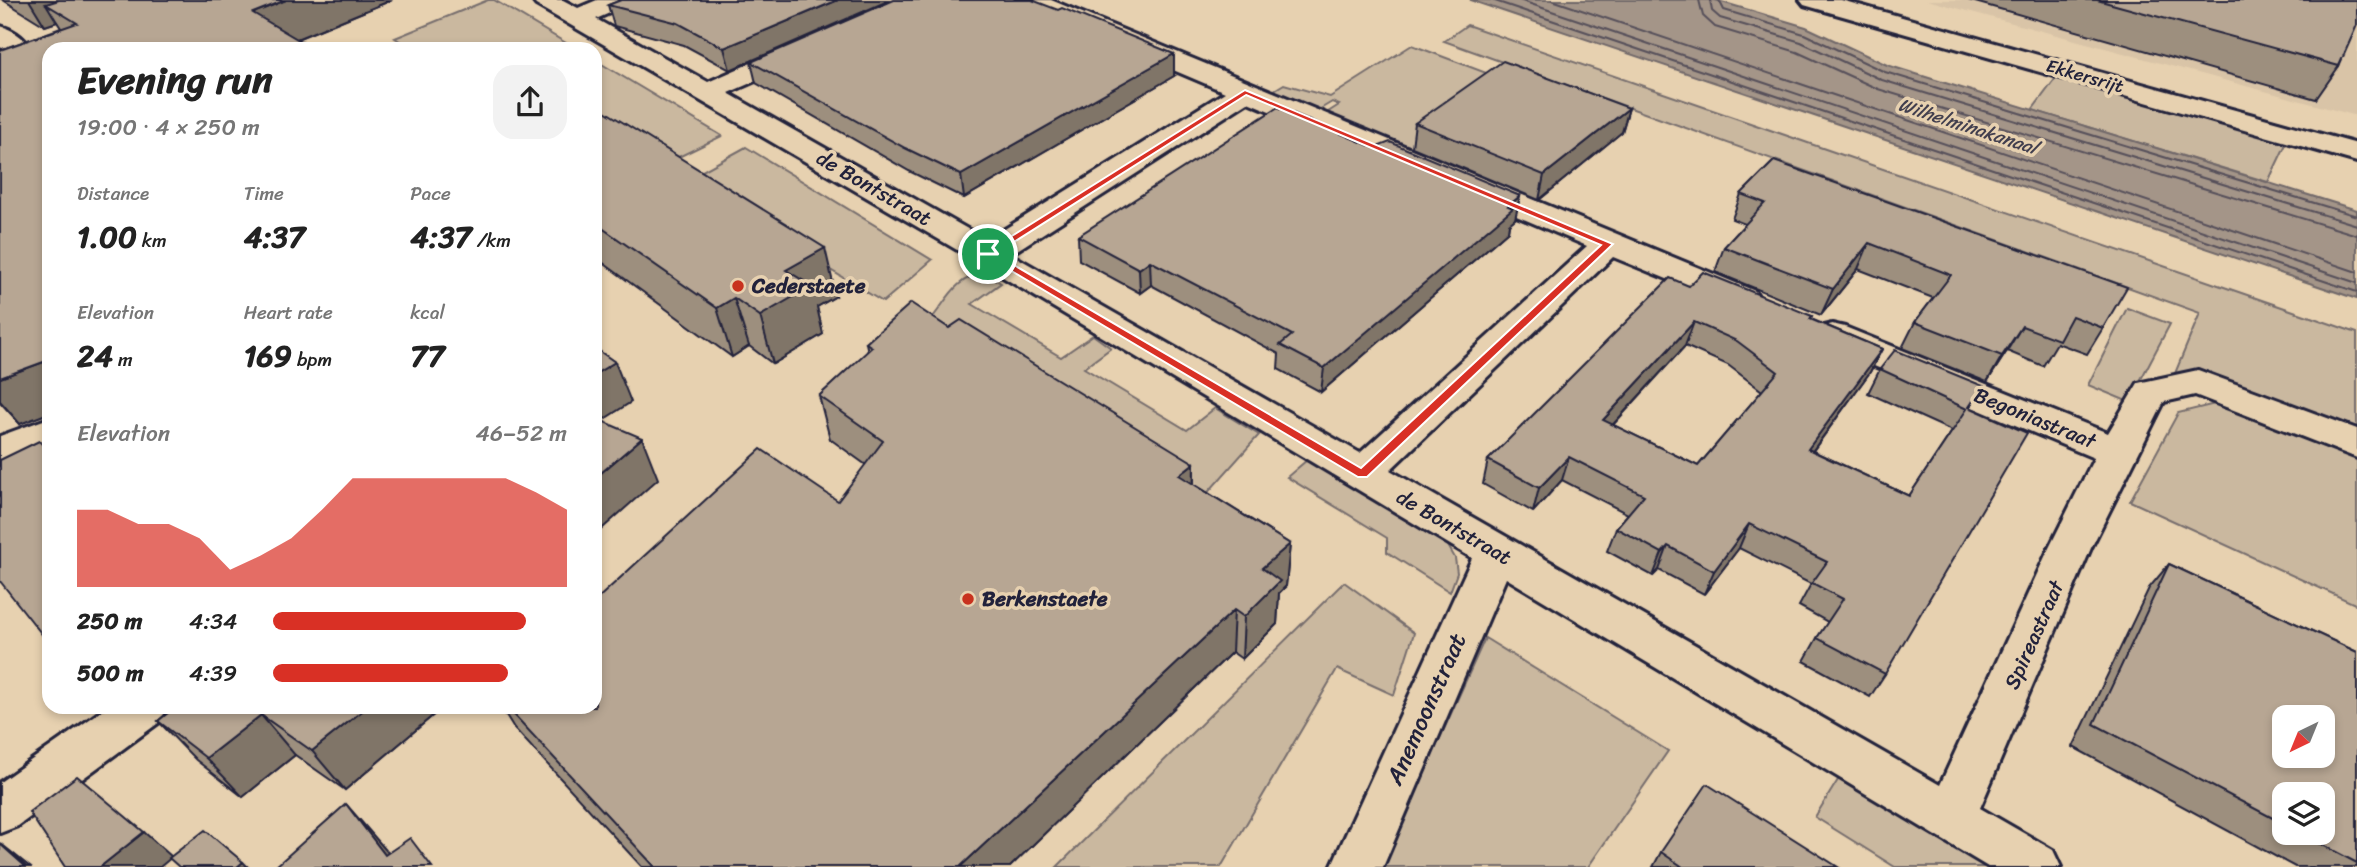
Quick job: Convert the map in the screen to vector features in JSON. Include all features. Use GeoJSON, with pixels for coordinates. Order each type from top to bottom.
{"type":"FeatureCollection","features":[{"type":"Feature","properties":{"kind":"street"},"geometry":{"type":"LineString","coordinates":[[560,9],[619,0]]}},
{"type":"Feature","properties":{"kind":"street","name":"Begoniastraat"},"geometry":{"type":"LineString","coordinates":[[1030,0],[1608,244],[2115,451],[2151,392],[2198,382],[2357,444]]}},
{"type":"Feature","properties":{"kind":"street","name":"Ekkersrijt"},"geometry":{"type":"LineString","coordinates":[[1813,0],[2357,153]]}},
{"type":"Feature","properties":{"kind":"street","name":"de Bontstraat"},"geometry":{"type":"LineString","coordinates":[[560,9],[988,254],[2035,867]]}},
{"type":"Feature","properties":{"kind":"street"},"geometry":{"type":"LineString","coordinates":[[706,93],[819,44]]}},
{"type":"Feature","properties":{"kind":"street"},"geometry":{"type":"LineString","coordinates":[[988,254],[1245,92]]}},
{"type":"Feature","properties":{"kind":"street"},"geometry":{"type":"LineString","coordinates":[[1362,474],[1608,244]]}},
{"type":"Feature","properties":{"kind":"street"},"geometry":{"type":"LineString","coordinates":[[0,451],[42,434]]}},
{"type":"Feature","properties":{"kind":"street","name":"Spireastraat"},"geometry":{"type":"LineString","coordinates":[[1950,817],[1986,744],[2115,451]]}},
{"type":"Feature","properties":{"kind":"street","name":"Anemoonstraat"},"geometry":{"type":"LineString","coordinates":[[1357,867],[1496,551]]}},
{"type":"Feature","properties":{"kind":"street"},"geometry":{"type":"LineString","coordinates":[[0,810],[134,714]]}},
{"type":"Feature","properties":{"kind":"shaded area"},"geometry":{"type":"Polygon","coordinates":[[[488,0],[494,0],[564,42],[401,42],[395,38],[488,0]]]}},
{"type":"Feature","properties":{"kind":"shaded area"},"geometry":{"type":"Polygon","coordinates":[[[1927,0],[2357,0],[2357,116],[1927,0]]]}},
{"type":"Feature","properties":{"kind":"shaded area"},"geometry":{"type":"Polygon","coordinates":[[[1467,25],[2357,333],[2357,436],[2171,383],[2200,313],[1444,41],[1467,25]]]}},
{"type":"Feature","properties":{"kind":"shaded area"},"geometry":{"type":"Polygon","coordinates":[[[1412,45],[1497,77],[1409,149],[1325,114],[1339,105],[1332,102],[1317,111],[1271,92],[1284,84],[1330,97],[1412,45]]]}},
{"type":"Feature","properties":{"kind":"shaded area"},"geometry":{"type":"Polygon","coordinates":[[[602,64],[722,136],[660,166],[602,129],[602,64]]]}},
{"type":"Feature","properties":{"kind":"shaded area"},"geometry":{"type":"Polygon","coordinates":[[[2059,74],[2287,142],[2268,182],[2032,110],[2059,74]]]}},
{"type":"Feature","properties":{"kind":"shaded area"},"geometry":{"type":"Polygon","coordinates":[[[746,147],[932,260],[883,302],[684,181],[746,147]]]}},
{"type":"Feature","properties":{"kind":"shaded area"},"geometry":{"type":"Polygon","coordinates":[[[984,273],[1001,283],[972,304],[1061,357],[1093,335],[1111,348],[1084,368],[1187,430],[1215,408],[1259,435],[1203,498],[928,323],[958,285],[984,273]]]}},
{"type":"Feature","properties":{"kind":"shaded area"},"geometry":{"type":"Polygon","coordinates":[[[2127,308],[2170,324],[2129,402],[2088,385],[2127,308]]]}},
{"type":"Feature","properties":{"kind":"shaded area"},"geometry":{"type":"Polygon","coordinates":[[[2219,403],[2357,458],[2357,605],[2130,501],[2178,413],[2219,403]]]}},
{"type":"Feature","properties":{"kind":"shaded area"},"geometry":{"type":"Polygon","coordinates":[[[1307,460],[1442,535],[1455,558],[1457,573],[1450,592],[1387,552],[1387,538],[1287,477],[1307,460]]]}},
{"type":"Feature","properties":{"kind":"shaded area"},"geometry":{"type":"Polygon","coordinates":[[[1344,582],[1414,633],[1394,695],[1337,669],[1221,867],[1057,867],[1344,582]]]}},
{"type":"Feature","properties":{"kind":"shaded area"},"geometry":{"type":"Polygon","coordinates":[[[1485,638],[1668,751],[1588,867],[1382,867],[1485,638]]]}},
{"type":"Feature","properties":{"kind":"shaded area"},"geometry":{"type":"Polygon","coordinates":[[[1841,775],[1994,867],[1895,867],[1815,817],[1841,775]]]}},
{"type":"Feature","properties":{"kind":"water","name":"Wilhelminakanaal"},"geometry":{"type":"Polygon","coordinates":[[[1470,0],[1715,0],[1806,27],[1887,65],[2357,210],[2357,299],[1470,0]]]}},
{"type":"Feature","properties":{"kind":"building"},"geometry":{"type":"Polygon","coordinates":[[[59,0],[286,0],[253,13],[302,42],[42,42],[42,363],[0,378],[0,50],[77,23],[46,4],[59,0]]]}},
{"type":"Feature","properties":{"kind":"building"},"geometry":{"type":"Polygon","coordinates":[[[621,0],[838,0],[724,48],[678,23],[608,5],[621,0]]]}},
{"type":"Feature","properties":{"kind":"building"},"geometry":{"type":"Polygon","coordinates":[[[894,0],[1032,0],[1058,10],[1062,8],[1174,54],[961,175],[905,148],[751,62],[894,0]]]}},
{"type":"Feature","properties":{"kind":"building"},"geometry":{"type":"Polygon","coordinates":[[[2097,0],[2357,0],[2357,25],[2339,66],[2097,0]]]}},
{"type":"Feature","properties":{"kind":"building"},"geometry":{"type":"Polygon","coordinates":[[[1503,61],[1629,108],[1544,175],[1415,123],[1503,61]]]}},
{"type":"Feature","properties":{"kind":"building"},"geometry":{"type":"Polygon","coordinates":[[[1278,107],[1375,148],[1390,142],[1520,196],[1508,206],[1513,208],[1324,368],[1280,345],[1292,335],[1150,261],[1139,269],[1078,236],[1278,107]]]}},
{"type":"Feature","properties":{"kind":"building"},"geometry":{"type":"Polygon","coordinates":[[[602,109],[825,248],[786,270],[812,286],[760,316],[734,298],[717,308],[602,228],[602,109]]]}},
{"type":"Feature","properties":{"kind":"building"},"geometry":{"type":"Polygon","coordinates":[[[1774,161],[2127,287],[2103,328],[2072,316],[2059,340],[2022,326],[2002,356],[1915,322],[1951,275],[1869,243],[1833,289],[1724,247],[1765,203],[1741,194],[1774,161]]]}},
{"type":"Feature","properties":{"kind":"building"},"geometry":{"type":"Polygon","coordinates":[[[1703,272],[1812,316],[1810,319],[1882,349],[1808,449],[1909,496],[1967,409],[1880,369],[1895,350],[1983,386],[1969,407],[2027,433],[1885,674],[1817,638],[1843,599],[1812,583],[1827,562],[1749,524],[1714,571],[1668,546],[1662,553],[1616,528],[1644,495],[1569,457],[1539,488],[1488,460],[1670,278],[1689,286],[1703,272]],[[1694,322],[1603,420],[1698,466],[1778,372],[1737,341],[1694,322]]]}},
{"type":"Feature","properties":{"kind":"building","name":"Berkenstaete"},"geometry":{"type":"Polygon","coordinates":[[[911,303],[949,328],[961,320],[1194,463],[1179,475],[1290,544],[1262,568],[1280,581],[1244,617],[1234,610],[960,867],[655,867],[513,714],[602,714],[602,595],[761,449],[838,501],[883,441],[819,396],[872,347],[866,343],[911,303]]]}},
{"type":"Feature","properties":{"kind":"building"},"geometry":{"type":"Polygon","coordinates":[[[602,353],[615,362],[602,370],[602,353]]]}},
{"type":"Feature","properties":{"kind":"building"},"geometry":{"type":"Polygon","coordinates":[[[602,421],[642,438],[602,472],[602,421]]]}},
{"type":"Feature","properties":{"kind":"building"},"geometry":{"type":"Polygon","coordinates":[[[39,441],[42,444],[42,634],[0,581],[0,460],[39,441]]]}},
{"type":"Feature","properties":{"kind":"building"},"geometry":{"type":"Polygon","coordinates":[[[2169,564],[2357,652],[2357,863],[2323,845],[2335,845],[2335,782],[2272,782],[2272,818],[2094,724],[2169,564]]]}},
{"type":"Feature","properties":{"kind":"building"},"geometry":{"type":"Polygon","coordinates":[[[167,714],[358,714],[312,751],[261,715],[206,758],[158,721],[167,714]]]}},
{"type":"Feature","properties":{"kind":"building"},"geometry":{"type":"Polygon","coordinates":[[[77,776],[144,832],[100,867],[65,867],[29,812],[77,776]]]}},
{"type":"Feature","properties":{"kind":"building"},"geometry":{"type":"Polygon","coordinates":[[[1707,784],[1838,867],[1683,867],[1661,852],[1707,784]]]}},
{"type":"Feature","properties":{"kind":"building"},"geometry":{"type":"Polygon","coordinates":[[[346,804],[385,855],[410,838],[432,867],[275,867],[346,804]]]}},
{"type":"Feature","properties":{"kind":"building"},"geometry":{"type":"Polygon","coordinates":[[[205,830],[243,862],[237,867],[179,867],[169,858],[205,830]]]}},
{"type":"Feature","properties":{"kind":"building"},"geometry":{"type":"Polygon","coordinates":[[[0,844],[26,867],[0,867],[0,844]]]}},
{"type":"Feature","properties":{"kind":"place","name":"Cederstaete"},"geometry":{"type":"Point","coordinates":[738,286]}},
{"type":"Feature","properties":{"kind":"place","name":"Berkenstaete"},"geometry":{"type":"Point","coordinates":[968,599]}},
{"type":"Feature","properties":{"kind":"route"},"geometry":{"type":"LineString","coordinates":[[1245,92],[1395,152],[1608,244],[1362,474],[988,254],[1245,92]]}}]}
